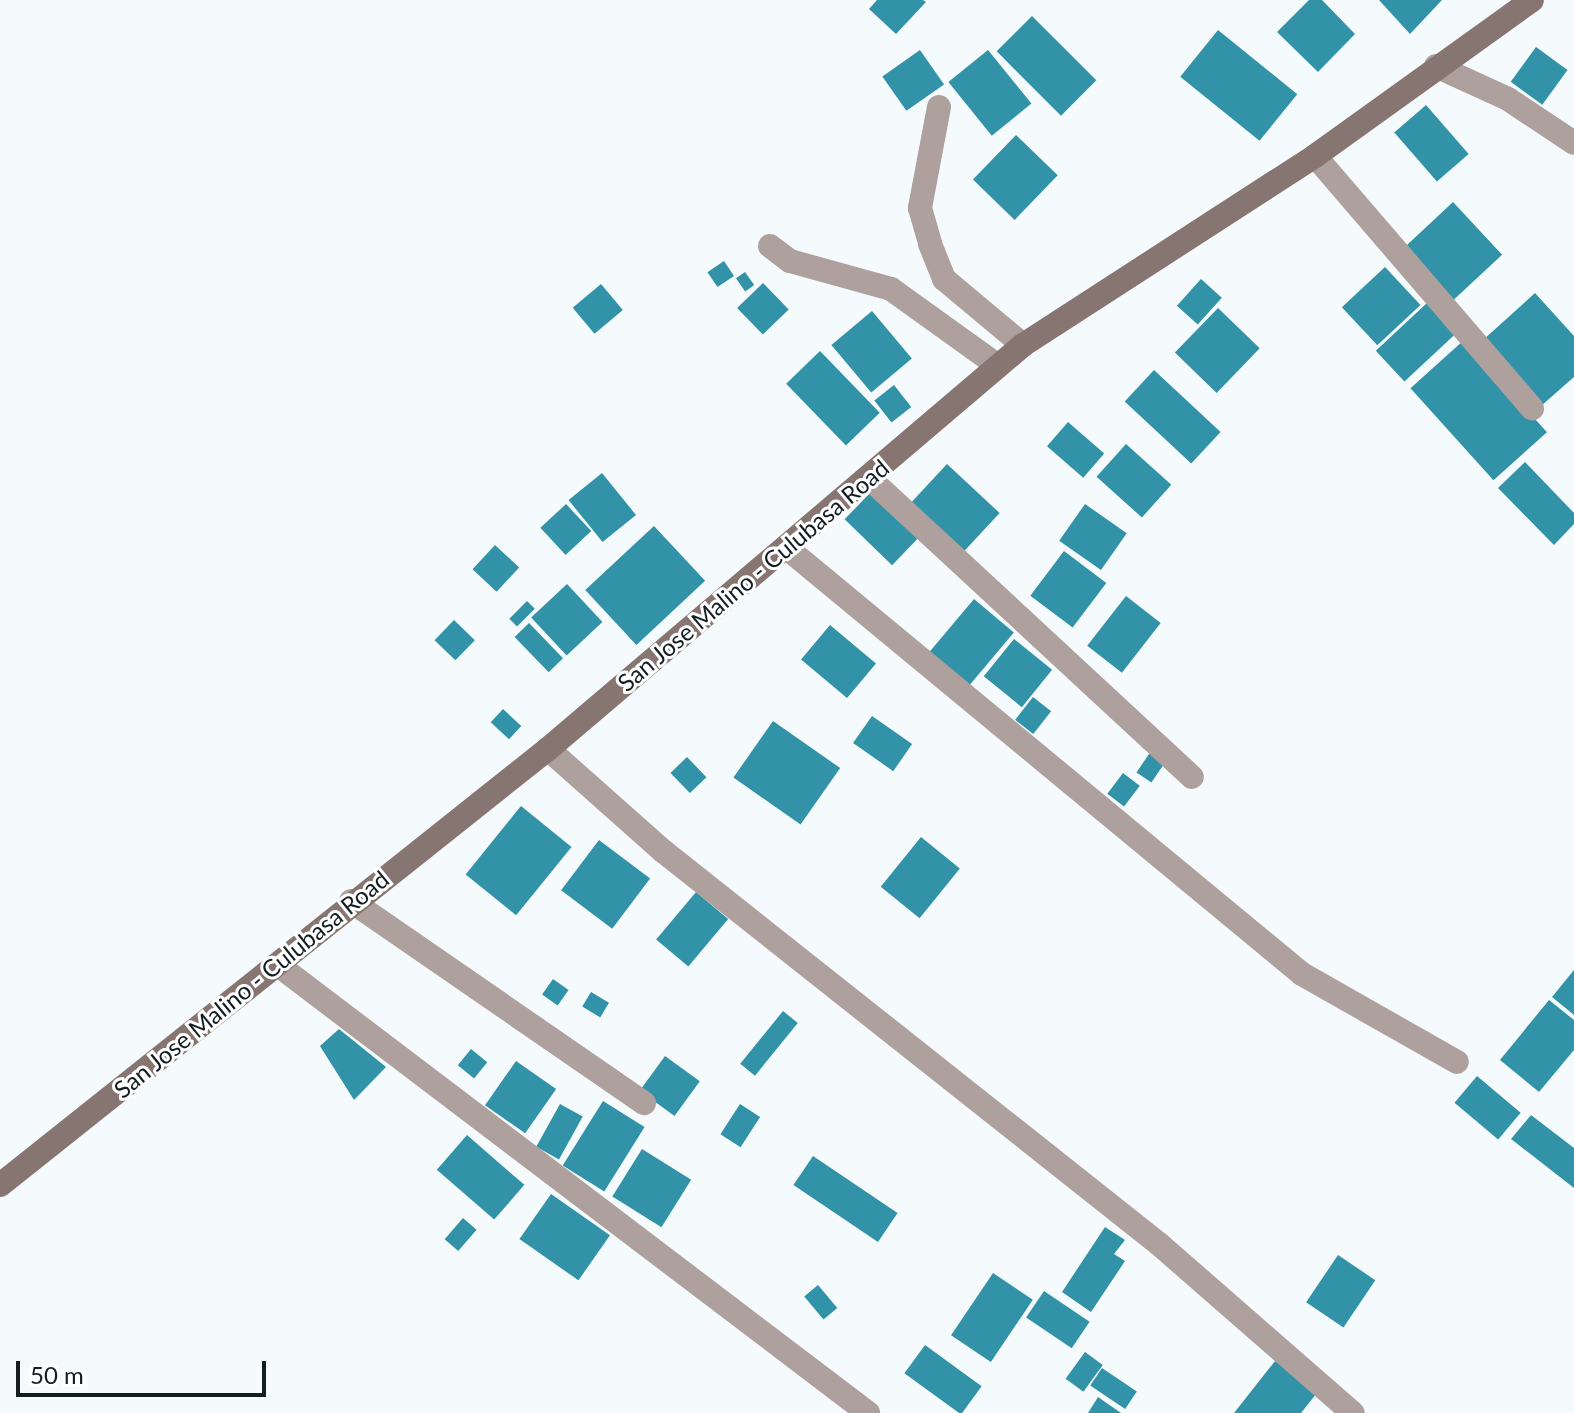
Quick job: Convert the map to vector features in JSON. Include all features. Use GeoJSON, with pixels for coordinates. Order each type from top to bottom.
{"type":"FeatureCollection","features":[{"type":"Feature","properties":{"kind":"street","name":"San Jose Malino - Culubasa Road"},"geometry":{"type":"LineString","coordinates":[[0,1185],[278,965],[351,901],[548,749],[788,549],[1023,345],[1315,156],[1436,66],[1532,0]]}},
{"type":"Feature","properties":{"kind":"street"},"geometry":{"type":"LineString","coordinates":[[1436,66],[1508,99],[1574,143]]}},
{"type":"Feature","properties":{"kind":"street"},"geometry":{"type":"LineString","coordinates":[[939,107],[920,208],[930,244],[944,279],[1023,345]]}},
{"type":"Feature","properties":{"kind":"street"},"geometry":{"type":"LineString","coordinates":[[1315,156],[1532,408]]}},
{"type":"Feature","properties":{"kind":"street"},"geometry":{"type":"LineString","coordinates":[[770,246],[790,261],[891,289],[998,366]]}},
{"type":"Feature","properties":{"kind":"street"},"geometry":{"type":"LineString","coordinates":[[869,478],[1192,777]]}},
{"type":"Feature","properties":{"kind":"street"},"geometry":{"type":"LineString","coordinates":[[788,549],[1302,974],[1457,1062]]}},
{"type":"Feature","properties":{"kind":"street"},"geometry":{"type":"LineString","coordinates":[[548,749],[663,851],[1159,1244],[1353,1413]]}},
{"type":"Feature","properties":{"kind":"street"},"geometry":{"type":"LineString","coordinates":[[351,901],[644,1103]]}},
{"type":"Feature","properties":{"kind":"street"},"geometry":{"type":"LineString","coordinates":[[278,965],[868,1413]]}},
{"type":"Feature","properties":{"kind":"building"},"geometry":{"type":"Polygon","coordinates":[[[877,0],[926,2],[896,34],[869,9],[877,0]]]}},
{"type":"Feature","properties":{"kind":"building"},"geometry":{"type":"Polygon","coordinates":[[[1309,0],[1322,0],[1355,34],[1318,72],[1277,32],[1309,0]]]}},
{"type":"Feature","properties":{"kind":"building"},"geometry":{"type":"Polygon","coordinates":[[[1379,0],[1442,0],[1410,34],[1379,0]]]}},
{"type":"Feature","properties":{"kind":"building"},"geometry":{"type":"Polygon","coordinates":[[[1032,16],[1096,80],[1061,116],[997,51],[1032,16]]]}},
{"type":"Feature","properties":{"kind":"building"},"geometry":{"type":"Polygon","coordinates":[[[1218,30],[1297,94],[1260,141],[1180,77],[1218,30]]]}},
{"type":"Feature","properties":{"kind":"building"},"geometry":{"type":"Polygon","coordinates":[[[1536,47],[1568,70],[1542,105],[1511,82],[1536,47]]]}},
{"type":"Feature","properties":{"kind":"building"},"geometry":{"type":"Polygon","coordinates":[[[920,50],[944,84],[906,111],[882,76],[920,50]]]}},
{"type":"Feature","properties":{"kind":"building"},"geometry":{"type":"Polygon","coordinates":[[[988,50],[1031,104],[992,136],[948,82],[988,50]]]}},
{"type":"Feature","properties":{"kind":"building"},"geometry":{"type":"Polygon","coordinates":[[[1426,105],[1469,154],[1437,182],[1394,133],[1426,105]]]}},
{"type":"Feature","properties":{"kind":"building"},"geometry":{"type":"Polygon","coordinates":[[[1016,135],[1058,175],[1015,220],[973,180],[1016,135]]]}},
{"type":"Feature","properties":{"kind":"building"},"geometry":{"type":"Polygon","coordinates":[[[1453,202],[1502,255],[1452,301],[1403,248],[1453,202]]]}},
{"type":"Feature","properties":{"kind":"building"},"geometry":{"type":"Polygon","coordinates":[[[724,261],[734,276],[717,287],[707,272],[724,261]]]}},
{"type":"Feature","properties":{"kind":"building"},"geometry":{"type":"Polygon","coordinates":[[[1385,267],[1420,305],[1377,345],[1342,307],[1385,267]]]}},
{"type":"Feature","properties":{"kind":"building"},"geometry":{"type":"Polygon","coordinates":[[[745,272],[754,285],[745,291],[736,278],[745,272]]]}},
{"type":"Feature","properties":{"kind":"building"},"geometry":{"type":"Polygon","coordinates":[[[1201,279],[1222,298],[1198,324],[1177,306],[1201,279]]]}},
{"type":"Feature","properties":{"kind":"building"},"geometry":{"type":"Polygon","coordinates":[[[763,283],[789,310],[763,335],[737,308],[763,283]]]}},
{"type":"Feature","properties":{"kind":"building"},"geometry":{"type":"Polygon","coordinates":[[[601,284],[623,310],[595,334],[573,308],[601,284]]]}},
{"type":"Feature","properties":{"kind":"building"},"geometry":{"type":"Polygon","coordinates":[[[1535,293],[1574,336],[1574,377],[1541,406],[1483,340],[1535,293]]]}},
{"type":"Feature","properties":{"kind":"building"},"geometry":{"type":"Polygon","coordinates":[[[1427,303],[1456,334],[1404,381],[1376,351],[1427,303]]]}},
{"type":"Feature","properties":{"kind":"building"},"geometry":{"type":"Polygon","coordinates":[[[1218,308],[1260,348],[1217,393],[1175,353],[1218,308]]]}},
{"type":"Feature","properties":{"kind":"building"},"geometry":{"type":"Polygon","coordinates":[[[872,311],[912,358],[871,393],[831,345],[872,311]]]}},
{"type":"Feature","properties":{"kind":"building"},"geometry":{"type":"Polygon","coordinates":[[[1464,340],[1547,432],[1493,480],[1410,388],[1464,340]]]}},
{"type":"Feature","properties":{"kind":"building"},"geometry":{"type":"Polygon","coordinates":[[[820,351],[880,413],[846,446],[786,384],[820,351]]]}},
{"type":"Feature","properties":{"kind":"building"},"geometry":{"type":"Polygon","coordinates":[[[1154,370],[1221,432],[1191,464],[1125,401],[1154,370]]]}},
{"type":"Feature","properties":{"kind":"building"},"geometry":{"type":"Polygon","coordinates":[[[894,385],[911,407],[892,422],[874,400],[894,385]]]}},
{"type":"Feature","properties":{"kind":"building"},"geometry":{"type":"Polygon","coordinates":[[[1068,422],[1104,453],[1083,478],[1047,446],[1068,422]]]}},
{"type":"Feature","properties":{"kind":"building"},"geometry":{"type":"Polygon","coordinates":[[[1126,444],[1171,485],[1142,518],[1097,477],[1126,444]]]}},
{"type":"Feature","properties":{"kind":"building"},"geometry":{"type":"Polygon","coordinates":[[[1525,462],[1574,513],[1574,524],[1554,545],[1498,488],[1525,462]]]}},
{"type":"Feature","properties":{"kind":"building"},"geometry":{"type":"Polygon","coordinates":[[[947,464],[1000,513],[959,556],[907,507],[947,464]]]}},
{"type":"Feature","properties":{"kind":"building"},"geometry":{"type":"Polygon","coordinates":[[[602,473],[636,515],[603,542],[569,500],[602,473]]]}},
{"type":"Feature","properties":{"kind":"building"},"geometry":{"type":"Polygon","coordinates":[[[871,492],[918,538],[892,565],[845,519],[871,492]]]}},
{"type":"Feature","properties":{"kind":"building"},"geometry":{"type":"Polygon","coordinates":[[[566,504],[591,531],[566,555],[540,528],[566,504]]]}},
{"type":"Feature","properties":{"kind":"building"},"geometry":{"type":"Polygon","coordinates":[[[1085,504],[1127,533],[1101,570],[1059,541],[1085,504]]]}},
{"type":"Feature","properties":{"kind":"building"},"geometry":{"type":"Polygon","coordinates":[[[654,526],[705,581],[636,645],[585,590],[654,526]]]}},
{"type":"Feature","properties":{"kind":"building"},"geometry":{"type":"Polygon","coordinates":[[[495,545],[519,568],[497,592],[472,569],[495,545]]]}},
{"type":"Feature","properties":{"kind":"building"},"geometry":{"type":"Polygon","coordinates":[[[1064,551],[1106,583],[1073,628],[1030,596],[1064,551]]]}},
{"type":"Feature","properties":{"kind":"building"},"geometry":{"type":"Polygon","coordinates":[[[567,584],[602,622],[567,655],[531,617],[567,584]]]}},
{"type":"Feature","properties":{"kind":"building"},"geometry":{"type":"Polygon","coordinates":[[[1126,596],[1161,623],[1122,673],[1087,646],[1126,596]]]}},
{"type":"Feature","properties":{"kind":"building"},"geometry":{"type":"Polygon","coordinates":[[[974,599],[1014,632],[969,686],[929,653],[974,599]]]}},
{"type":"Feature","properties":{"kind":"building"},"geometry":{"type":"Polygon","coordinates":[[[527,601],[535,609],[517,626],[509,619],[527,601]]]}},
{"type":"Feature","properties":{"kind":"building"},"geometry":{"type":"Polygon","coordinates":[[[454,620],[475,640],[455,660],[435,640],[454,620]]]}},
{"type":"Feature","properties":{"kind":"building"},"geometry":{"type":"Polygon","coordinates":[[[529,623],[563,658],[549,672],[515,637],[529,623]]]}},
{"type":"Feature","properties":{"kind":"building"},"geometry":{"type":"Polygon","coordinates":[[[830,625],[876,664],[847,698],[801,659],[830,625]]]}},
{"type":"Feature","properties":{"kind":"building"},"geometry":{"type":"Polygon","coordinates":[[[1014,639],[1052,670],[1022,707],[984,676],[1014,639]]]}},
{"type":"Feature","properties":{"kind":"building"},"geometry":{"type":"Polygon","coordinates":[[[1033,697],[1051,711],[1033,734],[1015,720],[1033,697]]]}},
{"type":"Feature","properties":{"kind":"building"},"geometry":{"type":"Polygon","coordinates":[[[503,709],[521,726],[509,739],[491,722],[503,709]]]}},
{"type":"Feature","properties":{"kind":"building"},"geometry":{"type":"Polygon","coordinates":[[[872,716],[912,744],[893,771],[853,743],[872,716]]]}},
{"type":"Feature","properties":{"kind":"building"},"geometry":{"type":"Polygon","coordinates":[[[773,721],[840,768],[801,825],[733,778],[773,721]]]}},
{"type":"Feature","properties":{"kind":"building"},"geometry":{"type":"Polygon","coordinates":[[[1151,751],[1166,761],[1151,783],[1136,773],[1151,751]]]}},
{"type":"Feature","properties":{"kind":"building"},"geometry":{"type":"Polygon","coordinates":[[[687,757],[706,777],[690,793],[670,773],[687,757]]]}},
{"type":"Feature","properties":{"kind":"building"},"geometry":{"type":"Polygon","coordinates":[[[1123,773],[1140,786],[1124,806],[1107,794],[1123,773]]]}},
{"type":"Feature","properties":{"kind":"building"},"geometry":{"type":"Polygon","coordinates":[[[521,806],[572,847],[516,915],[466,874],[521,806]]]}},
{"type":"Feature","properties":{"kind":"building"},"geometry":{"type":"Polygon","coordinates":[[[921,837],[960,868],[920,918],[881,887],[921,837]]]}},
{"type":"Feature","properties":{"kind":"building"},"geometry":{"type":"Polygon","coordinates":[[[599,840],[650,879],[612,929],[561,890],[599,840]]]}},
{"type":"Feature","properties":{"kind":"building"},"geometry":{"type":"Polygon","coordinates":[[[696,892],[728,919],[688,966],[656,939],[696,892]]]}},
{"type":"Feature","properties":{"kind":"building"},"geometry":{"type":"Polygon","coordinates":[[[1574,970],[1574,1015],[1552,997],[1574,970]]]}},
{"type":"Feature","properties":{"kind":"building"},"geometry":{"type":"Polygon","coordinates":[[[553,979],[569,990],[558,1005],[542,995],[553,979]]]}},
{"type":"Feature","properties":{"kind":"building"},"geometry":{"type":"Polygon","coordinates":[[[591,992],[609,1003],[600,1017],[582,1007],[591,992]]]}},
{"type":"Feature","properties":{"kind":"building"},"geometry":{"type":"Polygon","coordinates":[[[1549,1000],[1574,1020],[1574,1050],[1539,1092],[1500,1060],[1549,1000]]]}},
{"type":"Feature","properties":{"kind":"building"},"geometry":{"type":"Polygon","coordinates":[[[783,1011],[798,1023],[755,1076],[740,1064],[783,1011]]]}},
{"type":"Feature","properties":{"kind":"building"},"geometry":{"type":"Polygon","coordinates":[[[339,1029],[386,1067],[354,1100],[320,1046],[339,1029]]]}},
{"type":"Feature","properties":{"kind":"building"},"geometry":{"type":"Polygon","coordinates":[[[471,1049],[487,1062],[474,1079],[458,1065],[471,1049]]]}},
{"type":"Feature","properties":{"kind":"building"},"geometry":{"type":"Polygon","coordinates":[[[665,1056],[700,1081],[675,1116],[640,1091],[665,1056]]]}},
{"type":"Feature","properties":{"kind":"building"},"geometry":{"type":"Polygon","coordinates":[[[516,1061],[556,1089],[525,1133],[485,1105],[516,1061]]]}},
{"type":"Feature","properties":{"kind":"building"},"geometry":{"type":"Polygon","coordinates":[[[1477,1076],[1521,1113],[1498,1139],[1455,1103],[1477,1076]]]}},
{"type":"Feature","properties":{"kind":"building"},"geometry":{"type":"Polygon","coordinates":[[[603,1101],[645,1127],[604,1191],[563,1165],[603,1101]]]}},
{"type":"Feature","properties":{"kind":"building"},"geometry":{"type":"Polygon","coordinates":[[[560,1104],[583,1117],[559,1159],[536,1147],[560,1104]]]}},
{"type":"Feature","properties":{"kind":"building"},"geometry":{"type":"Polygon","coordinates":[[[740,1104],[760,1117],[741,1147],[720,1134],[740,1104]]]}},
{"type":"Feature","properties":{"kind":"building"},"geometry":{"type":"Polygon","coordinates":[[[1531,1115],[1574,1148],[1574,1188],[1511,1139],[1531,1115]]]}},
{"type":"Feature","properties":{"kind":"building"},"geometry":{"type":"Polygon","coordinates":[[[467,1135],[524,1185],[494,1220],[437,1170],[467,1135]]]}},
{"type":"Feature","properties":{"kind":"building"},"geometry":{"type":"Polygon","coordinates":[[[642,1149],[691,1180],[662,1227],[612,1196],[642,1149]]]}},
{"type":"Feature","properties":{"kind":"building"},"geometry":{"type":"Polygon","coordinates":[[[813,1156],[898,1213],[878,1242],[793,1185],[813,1156]]]}},
{"type":"Feature","properties":{"kind":"building"},"geometry":{"type":"Polygon","coordinates":[[[551,1194],[610,1235],[578,1280],[519,1239],[551,1194]]]}},
{"type":"Feature","properties":{"kind":"building"},"geometry":{"type":"Polygon","coordinates":[[[463,1218],[477,1230],[458,1251],[445,1239],[463,1218]]]}},
{"type":"Feature","properties":{"kind":"building"},"geometry":{"type":"Polygon","coordinates":[[[1105,1227],[1125,1240],[1114,1254],[1125,1261],[1091,1312],[1062,1292],[1105,1227]]]}},
{"type":"Feature","properties":{"kind":"building"},"geometry":{"type":"Polygon","coordinates":[[[1338,1255],[1375,1280],[1343,1327],[1306,1302],[1338,1255]]]}},
{"type":"Feature","properties":{"kind":"building"},"geometry":{"type":"Polygon","coordinates":[[[993,1273],[1033,1300],[991,1362],[951,1335],[993,1273]]]}},
{"type":"Feature","properties":{"kind":"building"},"geometry":{"type":"Polygon","coordinates":[[[818,1285],[837,1308],[823,1320],[804,1297],[818,1285]]]}},
{"type":"Feature","properties":{"kind":"building"},"geometry":{"type":"Polygon","coordinates":[[[1044,1291],[1090,1322],[1072,1348],[1026,1318],[1044,1291]]]}},
{"type":"Feature","properties":{"kind":"building"},"geometry":{"type":"Polygon","coordinates":[[[925,1345],[982,1386],[959,1413],[904,1373],[925,1345]]]}},
{"type":"Feature","properties":{"kind":"building"},"geometry":{"type":"Polygon","coordinates":[[[1085,1352],[1103,1365],[1083,1392],[1066,1379],[1085,1352]]]}},
{"type":"Feature","properties":{"kind":"building"},"geometry":{"type":"Polygon","coordinates":[[[1279,1356],[1320,1389],[1301,1413],[1234,1413],[1279,1356]]]}},
{"type":"Feature","properties":{"kind":"building"},"geometry":{"type":"Polygon","coordinates":[[[1102,1368],[1137,1391],[1125,1409],[1090,1385],[1102,1368]]]}},
{"type":"Feature","properties":{"kind":"building"},"geometry":{"type":"Polygon","coordinates":[[[1098,1397],[1121,1413],[1088,1413],[1098,1397]]]}}]}
